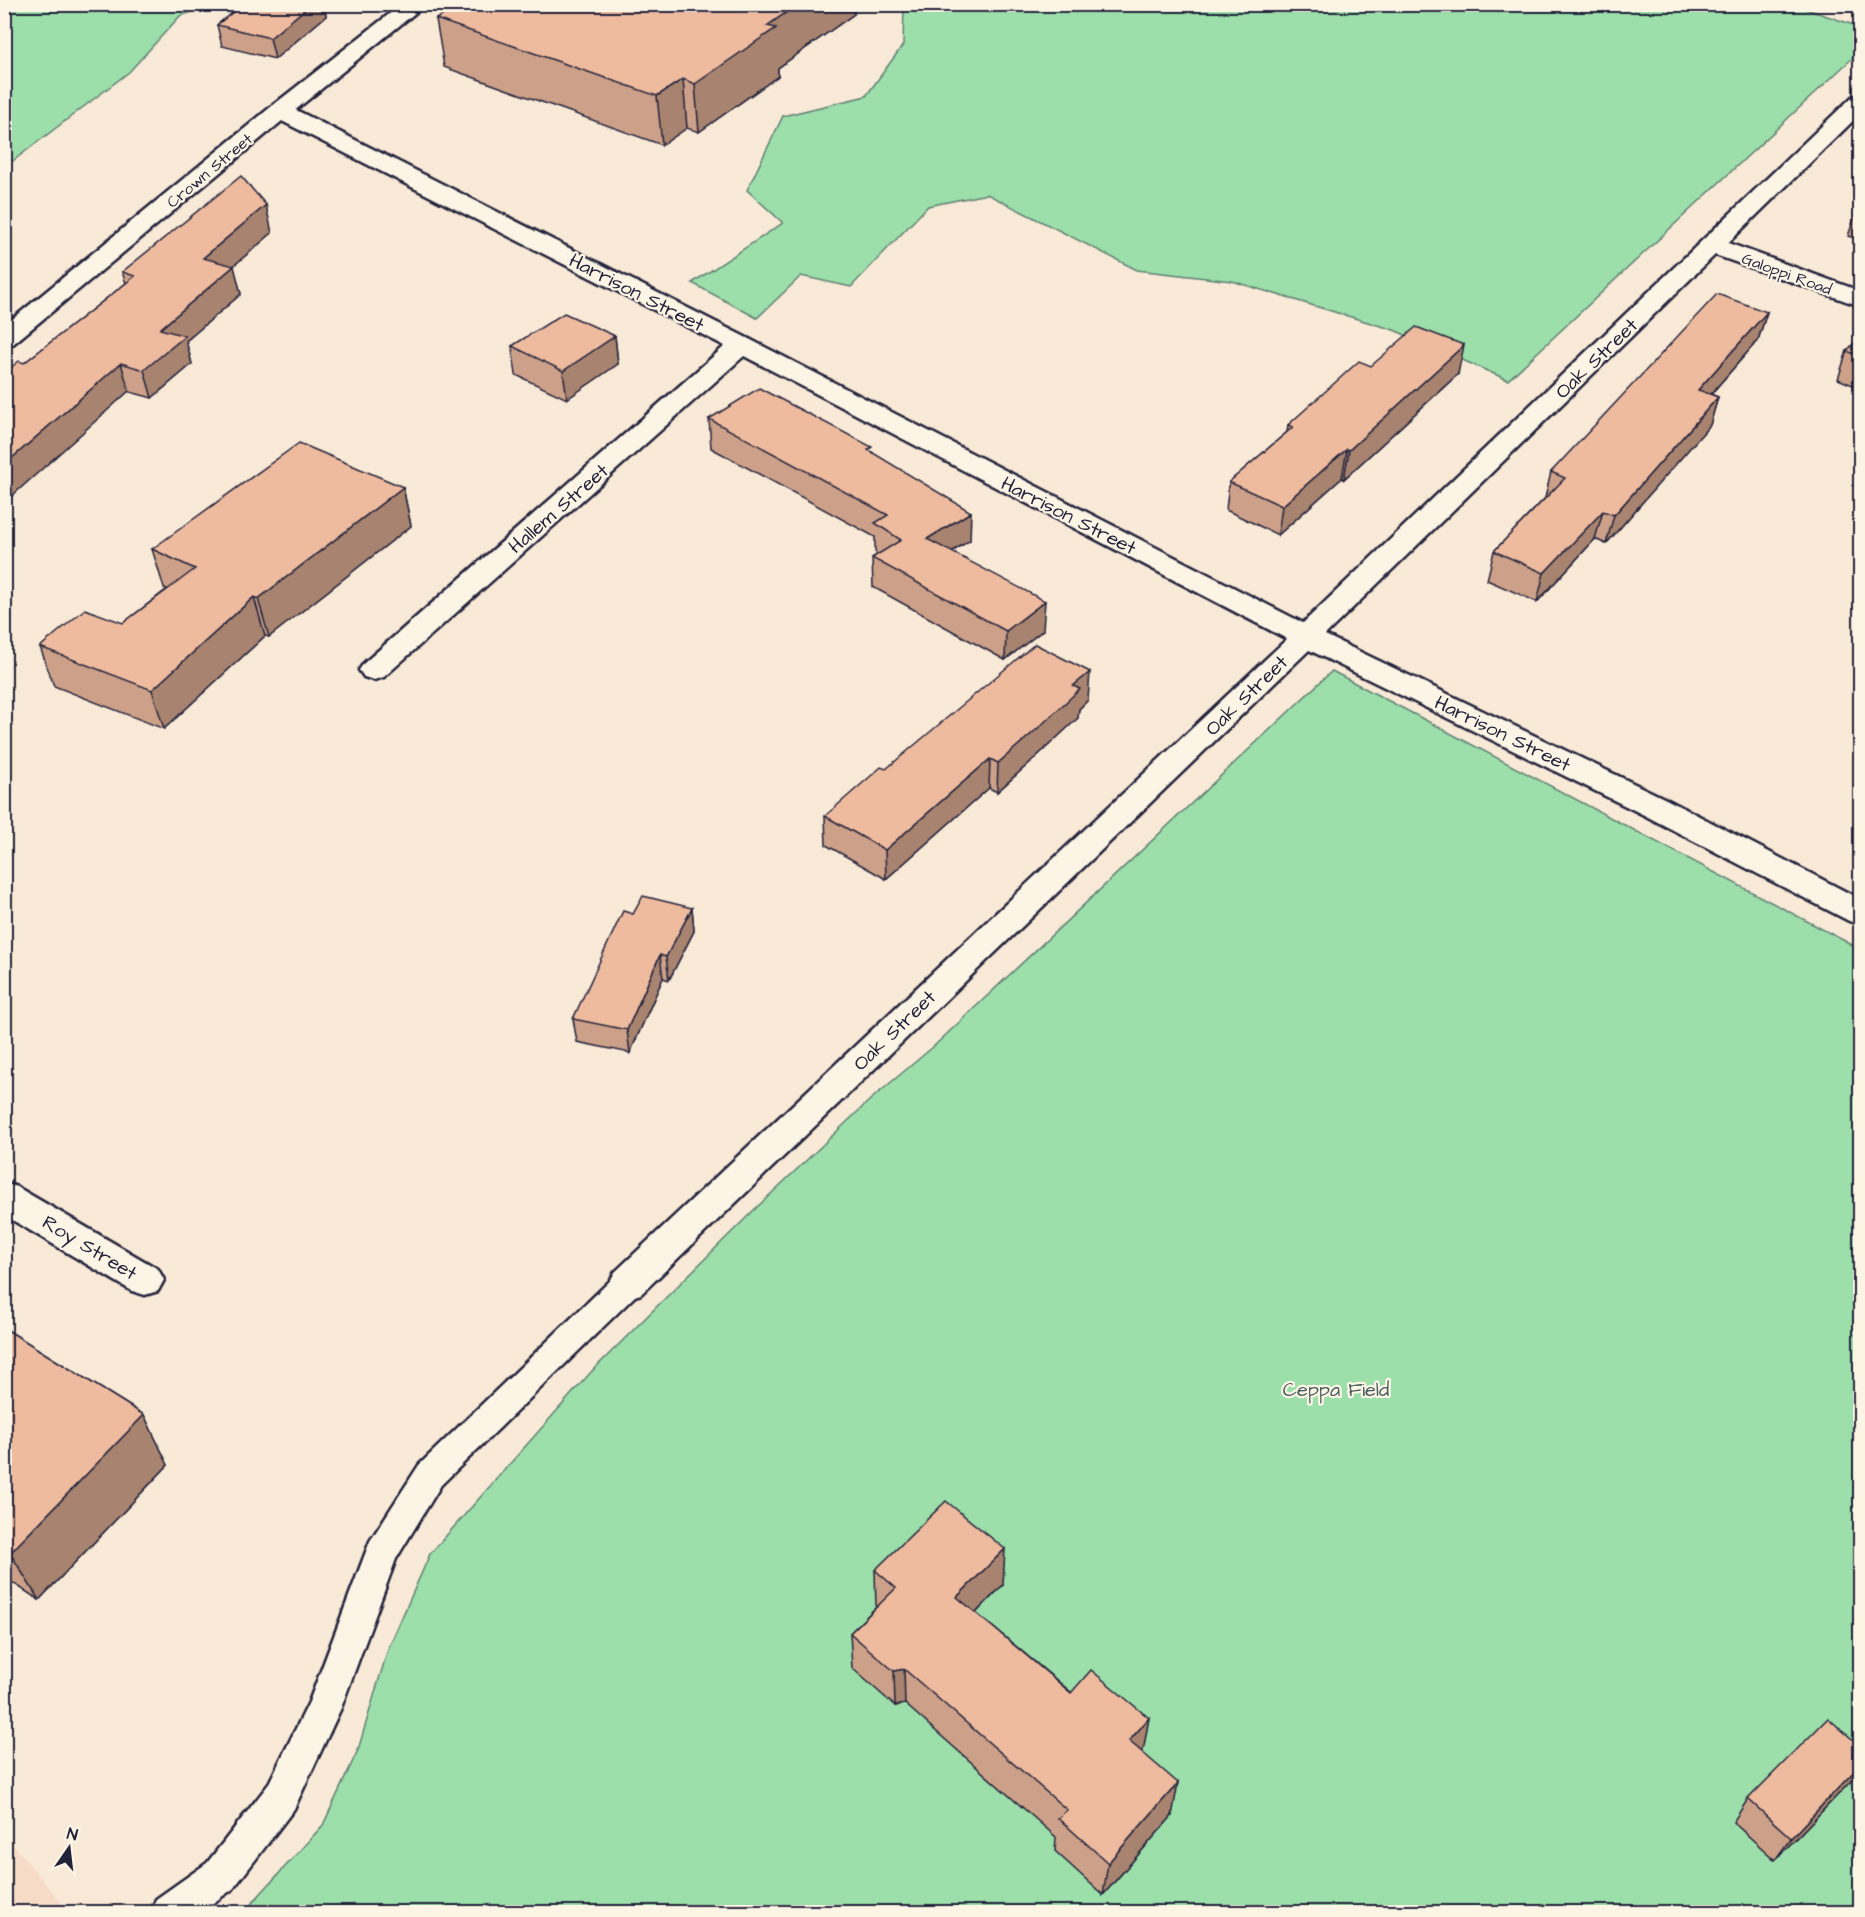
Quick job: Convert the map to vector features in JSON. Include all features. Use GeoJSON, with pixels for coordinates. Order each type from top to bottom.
{"type":"FeatureCollection","features":[{"type":"Feature","properties":{"kind":"street","name":"Crown Street"},"geometry":{"type":"LineString","coordinates":[[4,339],[280,111],[416,4]]}},
{"type":"Feature","properties":{"kind":"street","name":"Oak Street"},"geometry":{"type":"LineString","coordinates":[[628,1283],[1306,637],[1860,102]]}},
{"type":"Feature","properties":{"kind":"street","name":"Harrison Street"},"geometry":{"type":"LineString","coordinates":[[280,111],[742,345],[1306,637],[1655,807],[1860,913]]}},
{"type":"Feature","properties":{"kind":"street","name":"Galoppi Road"},"geometry":{"type":"LineString","coordinates":[[1713,246],[1860,299]]}},
{"type":"Feature","properties":{"kind":"street","name":"Hallem Street"},"geometry":{"type":"LineString","coordinates":[[374,670],[742,345]]}},
{"type":"Feature","properties":{"kind":"street","name":"Roy Street"},"geometry":{"type":"LineString","coordinates":[[4,1197],[145,1280]]}},
{"type":"Feature","properties":{"kind":"lane"},"geometry":{"type":"LineString","coordinates":[[169,1912],[220,1876],[281,1797],[324,1708],[382,1552],[430,1474],[628,1283]]}},
{"type":"Feature","properties":{"kind":"shaded area"},"geometry":{"type":"Polygon","coordinates":[[[5,1835],[69,1912],[5,1912],[5,1835]]]}},
{"type":"Feature","properties":{"kind":"green space"},"geometry":{"type":"Polygon","coordinates":[[[5,4],[214,5],[180,16],[129,72],[5,167],[5,4]]]}},
{"type":"Feature","properties":{"kind":"green space"},"geometry":{"type":"Polygon","coordinates":[[[1791,4],[1860,27],[1860,51],[1508,380],[1394,330],[1232,281],[1137,270],[987,194],[928,206],[851,287],[801,276],[757,318],[692,283],[783,223],[747,190],[783,116],[866,96],[903,45],[904,5],[1791,4]]]}},
{"type":"Feature","properties":{"kind":"green space","name":"Ceppa Field"},"geometry":{"type":"Polygon","coordinates":[[[1332,671],[1860,949],[1860,1912],[244,1912],[323,1825],[358,1750],[388,1649],[430,1554],[592,1371],[754,1210],[870,1100],[933,1047],[1332,671]]]}},
{"type":"Feature","properties":{"kind":"building"},"geometry":{"type":"Polygon","coordinates":[[[243,4],[311,4],[270,38],[217,25],[243,4]]]}},
{"type":"Feature","properties":{"kind":"building"},"geometry":{"type":"Polygon","coordinates":[[[462,4],[798,4],[767,26],[776,28],[695,84],[683,79],[657,96],[436,19],[462,4]]]}},
{"type":"Feature","properties":{"kind":"building"},"geometry":{"type":"Polygon","coordinates":[[[241,176],[266,205],[203,258],[234,266],[160,329],[185,336],[144,370],[121,363],[4,465],[4,373],[19,361],[24,363],[135,276],[122,272],[241,176]]]}},
{"type":"Feature","properties":{"kind":"building"},"geometry":{"type":"Polygon","coordinates":[[[1717,294],[1767,312],[1698,390],[1718,397],[1614,515],[1603,511],[1544,573],[1494,551],[1565,478],[1551,472],[1717,294]]]}},
{"type":"Feature","properties":{"kind":"building"},"geometry":{"type":"Polygon","coordinates":[[[564,313],[615,336],[563,371],[512,346],[564,313]]]}},
{"type":"Feature","properties":{"kind":"building"},"geometry":{"type":"Polygon","coordinates":[[[1416,327],[1464,345],[1349,450],[1347,449],[1282,506],[1229,482],[1293,427],[1288,425],[1359,361],[1371,366],[1416,327]]]}},
{"type":"Feature","properties":{"kind":"building"},"geometry":{"type":"Polygon","coordinates":[[[1860,337],[1860,356],[1847,351],[1860,337]]]}},
{"type":"Feature","properties":{"kind":"building"},"geometry":{"type":"Polygon","coordinates":[[[759,388],[872,447],[868,450],[971,512],[927,539],[1045,601],[1006,631],[872,558],[901,540],[875,523],[888,515],[709,419],[759,388]]]}},
{"type":"Feature","properties":{"kind":"building"},"geometry":{"type":"Polygon","coordinates":[[[299,443],[403,487],[258,599],[254,597],[152,690],[40,647],[85,609],[123,623],[195,569],[152,549],[299,443]]]}},
{"type":"Feature","properties":{"kind":"building"},"geometry":{"type":"Polygon","coordinates":[[[1035,644],[1090,672],[1073,686],[1080,689],[998,763],[990,759],[885,850],[825,816],[881,767],[886,769],[1035,644]]]}},
{"type":"Feature","properties":{"kind":"building"},"geometry":{"type":"Polygon","coordinates":[[[643,896],[692,908],[666,957],[660,955],[627,1030],[573,1019],[623,911],[633,914],[643,896]]]}},
{"type":"Feature","properties":{"kind":"building"},"geometry":{"type":"Polygon","coordinates":[[[4,1328],[144,1415],[10,1553],[4,1549],[4,1328]]]}},
{"type":"Feature","properties":{"kind":"building"},"geometry":{"type":"Polygon","coordinates":[[[946,1501],[1005,1549],[957,1597],[1071,1693],[1091,1670],[1149,1718],[1129,1741],[1178,1783],[1108,1863],[1058,1818],[1067,1810],[904,1669],[894,1671],[850,1633],[896,1588],[875,1570],[946,1501]]]}},
{"type":"Feature","properties":{"kind":"building"},"geometry":{"type":"Polygon","coordinates":[[[1828,1718],[1860,1746],[1860,1765],[1791,1838],[1748,1799],[1828,1718]]]}}]}
